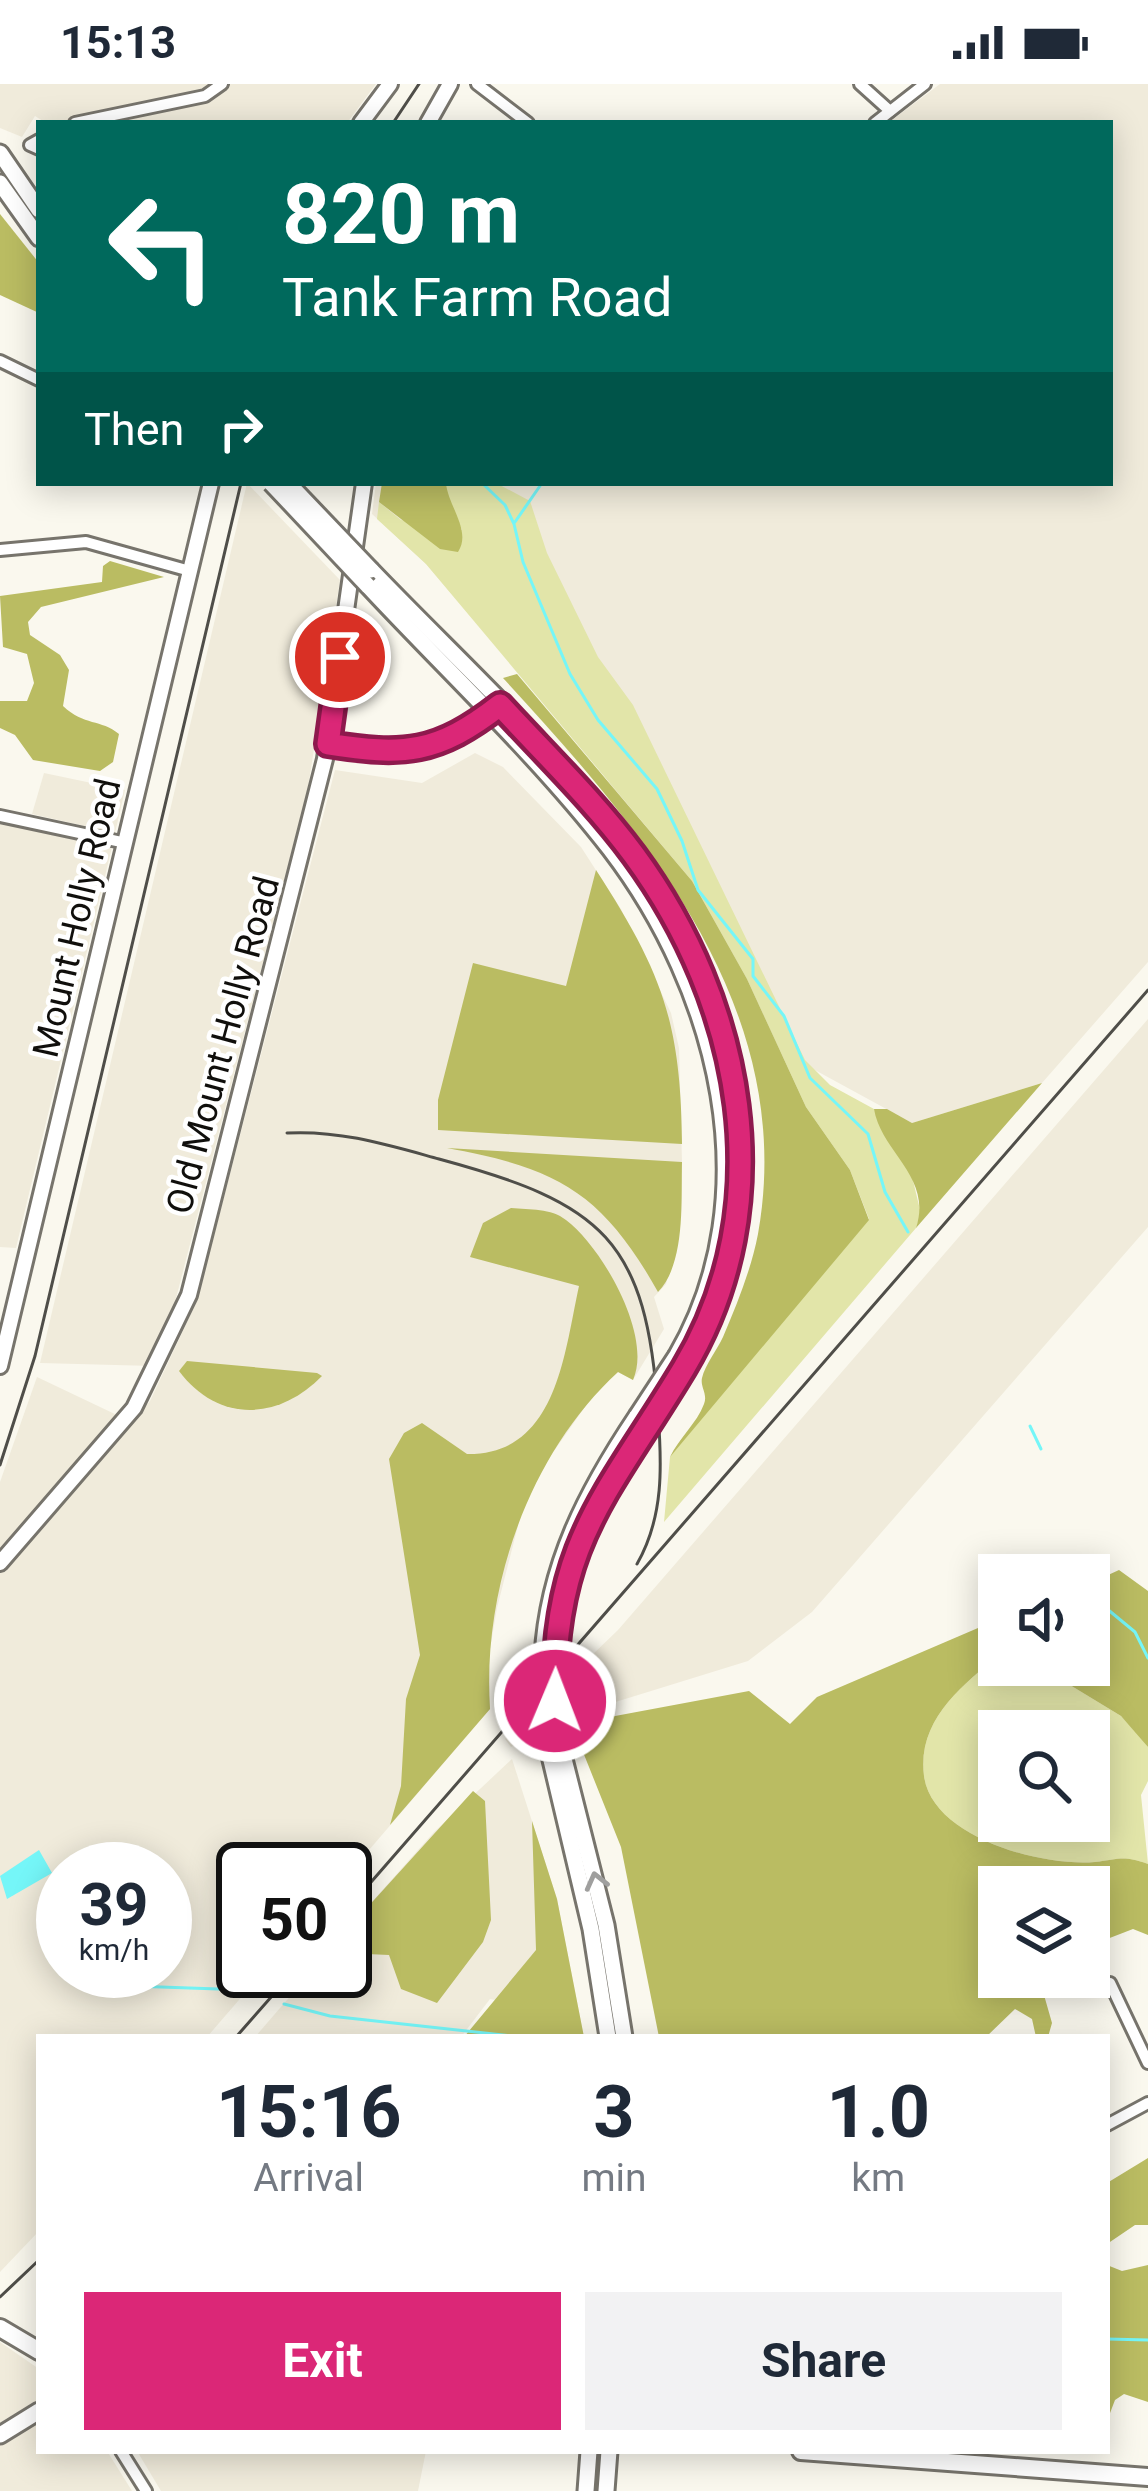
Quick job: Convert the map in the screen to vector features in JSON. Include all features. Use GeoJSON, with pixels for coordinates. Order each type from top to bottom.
{"type":"FeatureCollection","features":[{"type":"Feature","properties":{"kind":"main road"},"geometry":{"type":"LineString","coordinates":[[0,153],[36,206]]}},
{"type":"Feature","properties":{"kind":"main road"},"geometry":{"type":"LineString","coordinates":[[0,183],[36,234]]}},
{"type":"Feature","properties":{"kind":"main road"},"geometry":{"type":"LineString","coordinates":[[274,486],[601,814],[647,875],[694,959],[728,1052],[742,1143],[738,1217],[724,1280],[677,1379],[583,1532],[566,1582],[556,1641],[557,1757],[607,1925],[624,2034]]}},
{"type":"Feature","properties":{"kind":"main road"},"geometry":{"type":"LineString","coordinates":[[291,486],[369,578]]}},
{"type":"Feature","properties":{"kind":"main road"},"geometry":{"type":"LineString","coordinates":[[493,710],[638,889],[685,979],[710,1047],[723,1109],[724,1195],[712,1266],[676,1355],[596,1478],[572,1528],[548,1609],[543,1657],[557,1757],[608,2034]]}},
{"type":"Feature","properties":{"kind":"main road"},"geometry":{"type":"LineString","coordinates":[[1,2329],[36,2349]]}},
{"type":"Feature","properties":{"kind":"main road"},"geometry":{"type":"LineString","coordinates":[[0,2434],[36,2413]]}},
{"type":"Feature","properties":{"kind":"main road"},"geometry":{"type":"LineString","coordinates":[[586,2491],[589,2454]]}},
{"type":"Feature","properties":{"kind":"main road"},"geometry":{"type":"LineString","coordinates":[[606,2491],[609,2454]]}},
{"type":"Feature","properties":{"kind":"main road"},"geometry":{"type":"LineString","coordinates":[[841,2454],[1148,2477]]}},
{"type":"Feature","properties":{"kind":"street"},"geometry":{"type":"LineString","coordinates":[[89,120],[205,96],[222,84]]}},
{"type":"Feature","properties":{"kind":"street"},"geometry":{"type":"LineString","coordinates":[[364,120],[390,84]]}},
{"type":"Feature","properties":{"kind":"street"},"geometry":{"type":"LineString","coordinates":[[430,120],[450,84]]}},
{"type":"Feature","properties":{"kind":"street"},"geometry":{"type":"LineString","coordinates":[[477,84],[524,120]]}},
{"type":"Feature","properties":{"kind":"street"},"geometry":{"type":"LineString","coordinates":[[860,84],[890,111]]}},
{"type":"Feature","properties":{"kind":"street"},"geometry":{"type":"LineString","coordinates":[[879,120],[925,84]]}},
{"type":"Feature","properties":{"kind":"street"},"geometry":{"type":"LineString","coordinates":[[0,361],[36,379]]}},
{"type":"Feature","properties":{"kind":"street","name":"Mount Holly Road"},"geometry":{"type":"LineString","coordinates":[[0,1366],[210,486]]}},
{"type":"Feature","properties":{"kind":"street","name":"Old Mount Holly Road"},"geometry":{"type":"LineString","coordinates":[[0,1563],[134,1408],[184,1310],[328,744],[364,486]]}},
{"type":"Feature","properties":{"kind":"street"},"geometry":{"type":"LineString","coordinates":[[0,550],[86,542],[190,571]]}},
{"type":"Feature","properties":{"kind":"street"},"geometry":{"type":"LineString","coordinates":[[328,744],[408,753],[452,738],[493,710]]}},
{"type":"Feature","properties":{"kind":"street"},"geometry":{"type":"LineString","coordinates":[[0,815],[126,843]]}},
{"type":"Feature","properties":{"kind":"street"},"geometry":{"type":"LineString","coordinates":[[1110,1982],[1148,2062]]}},
{"type":"Feature","properties":{"kind":"street"},"geometry":{"type":"LineString","coordinates":[[1110,2123],[1148,2103]]}},
{"type":"Feature","properties":{"kind":"street"},"geometry":{"type":"LineString","coordinates":[[123,2454],[146,2491]]}},
{"type":"Feature","properties":{"kind":"shaded area"},"geometry":{"type":"Polygon","coordinates":[[[0,84],[376,84],[349,120],[41,120],[35,116],[22,137],[0,128],[0,84]]]}},
{"type":"Feature","properties":{"kind":"shaded area"},"geometry":{"type":"Polygon","coordinates":[[[940,84],[1148,84],[1148,962],[1042,1083],[912,1123],[780,1051],[747,979],[592,758],[426,564],[372,514],[376,486],[1113,486],[1113,120],[892,120],[940,84]]]}},
{"type":"Feature","properties":{"kind":"shaded area"},"geometry":{"type":"Polygon","coordinates":[[[0,214],[36,259],[36,312],[0,295],[0,214]]]}},
{"type":"Feature","properties":{"kind":"shaded area"},"geometry":{"type":"Polygon","coordinates":[[[250,486],[340,580],[308,788],[166,1337],[153,1366],[40,1363],[250,486]]]}},
{"type":"Feature","properties":{"kind":"shaded area"},"geometry":{"type":"Polygon","coordinates":[[[382,486],[447,486],[461,527],[458,552],[440,549],[379,502],[382,486]]]}},
{"type":"Feature","properties":{"kind":"shaded area"},"geometry":{"type":"Polygon","coordinates":[[[110,561],[164,577],[41,607],[28,622],[30,635],[60,655],[69,670],[63,706],[119,734],[113,762],[100,771],[33,760],[15,735],[0,728],[0,701],[27,701],[34,683],[27,654],[3,647],[0,596],[102,582],[103,566],[110,561]]]}},
{"type":"Feature","properties":{"kind":"shaded area"},"geometry":{"type":"Polygon","coordinates":[[[517,674],[692,881],[747,979],[806,1107],[850,1170],[869,1220],[670,1457],[704,1404],[704,1373],[748,1274],[758,1234],[764,1152],[755,1074],[732,1000],[698,929],[608,798],[503,678],[517,674]]]}},
{"type":"Feature","properties":{"kind":"shaded area"},"geometry":{"type":"Polygon","coordinates":[[[475,753],[503,767],[581,847],[621,909],[671,1013],[679,1048],[682,1162],[680,1228],[666,1284],[654,1297],[664,1329],[633,1380],[618,1372],[594,1394],[547,1461],[522,1510],[497,1608],[489,1655],[490,1709],[372,1847],[372,1842],[216,1842],[216,1998],[241,1998],[210,2034],[36,2034],[36,2234],[0,2272],[0,1573],[150,1401],[197,1301],[335,770],[422,783],[475,753]]]}},
{"type":"Feature","properties":{"kind":"shaded area"},"geometry":{"type":"Polygon","coordinates":[[[44,773],[125,790],[115,833],[32,814],[44,773]]]}},
{"type":"Feature","properties":{"kind":"shaded area"},"geometry":{"type":"Polygon","coordinates":[[[0,822],[112,847],[16,1248],[0,1247],[0,822]]]}},
{"type":"Feature","properties":{"kind":"shaded area"},"geometry":{"type":"Polygon","coordinates":[[[596,870],[637,939],[663,1000],[677,1064],[682,1144],[438,1130],[438,1100],[473,963],[566,986],[596,870]]]}},
{"type":"Feature","properties":{"kind":"shaded area"},"geometry":{"type":"Polygon","coordinates":[[[1148,1019],[1148,1227],[812,1612],[748,1661],[567,1717],[511,1747],[505,1739],[618,1630],[1148,1019]]]}},
{"type":"Feature","properties":{"kind":"shaded area"},"geometry":{"type":"Polygon","coordinates":[[[1042,1083],[916,1228],[918,1194],[874,1109],[887,1109],[912,1123],[1042,1083]]]}},
{"type":"Feature","properties":{"kind":"shaded area"},"geometry":{"type":"Polygon","coordinates":[[[447,1148],[682,1162],[678,1248],[667,1280],[658,1292],[617,1230],[573,1190],[518,1165],[447,1148]]]}},
{"type":"Feature","properties":{"kind":"shaded area"},"geometry":{"type":"Polygon","coordinates":[[[511,1208],[560,1216],[594,1250],[630,1317],[637,1362],[633,1380],[618,1372],[587,1405],[536,1483],[518,1526],[494,1617],[490,1709],[390,1825],[401,1786],[406,1699],[420,1655],[389,1459],[404,1433],[422,1423],[467,1454],[497,1450],[520,1438],[551,1396],[579,1286],[470,1257],[483,1223],[511,1208]]]}},
{"type":"Feature","properties":{"kind":"shaded area"},"geometry":{"type":"Polygon","coordinates":[[[187,1361],[322,1376],[286,1402],[248,1410],[211,1400],[194,1388],[179,1371],[187,1361]]]}},
{"type":"Feature","properties":{"kind":"shaded area"},"geometry":{"type":"Polygon","coordinates":[[[37,1377],[119,1416],[0,1555],[0,1482],[37,1377]]]}},
{"type":"Feature","properties":{"kind":"shaded area"},"geometry":{"type":"Polygon","coordinates":[[[1119,1570],[1148,1591],[1148,1747],[1121,1716],[1072,1686],[1110,1686],[1110,1574],[1119,1570]]]}},
{"type":"Feature","properties":{"kind":"shaded area"},"geometry":{"type":"Polygon","coordinates":[[[978,1628],[978,1673],[945,1706],[928,1738],[924,1776],[931,1797],[946,1816],[978,1837],[978,1842],[1047,1859],[1127,1859],[1148,1864],[1148,1935],[1133,1929],[1110,1938],[1110,1866],[978,1866],[978,1998],[1045,1998],[1052,2023],[1049,2034],[1035,2034],[1032,2019],[1015,2009],[989,2034],[658,2034],[621,1847],[577,1730],[583,1722],[749,1691],[790,1724],[817,1697],[978,1628]]]}},
{"type":"Feature","properties":{"kind":"shaded area"},"geometry":{"type":"Polygon","coordinates":[[[512,1759],[557,1899],[583,2034],[523,2005],[490,1999],[463,2034],[258,2034],[289,1998],[372,1998],[372,1902],[434,1832],[512,1759]]]}},
{"type":"Feature","properties":{"kind":"shaded area"},"geometry":{"type":"Polygon","coordinates":[[[473,1791],[485,1801],[491,1920],[483,1942],[437,2003],[401,1989],[389,1955],[372,1954],[372,1902],[473,1791]]]}},
{"type":"Feature","properties":{"kind":"shaded area"},"geometry":{"type":"Polygon","coordinates":[[[532,1821],[557,1899],[583,2034],[466,2034],[536,1950],[532,1821]]]}},
{"type":"Feature","properties":{"kind":"shaded area"},"geometry":{"type":"Polygon","coordinates":[[[1148,2158],[1148,2225],[1135,2225],[1110,2242],[1110,2181],[1148,2158]]]}},
{"type":"Feature","properties":{"kind":"shaded area"},"geometry":{"type":"Polygon","coordinates":[[[1148,2265],[1148,2402],[1124,2394],[1115,2400],[1110,2413],[1110,2266],[1122,2271],[1148,2265]]]}},
{"type":"Feature","properties":{"kind":"shaded area"},"geometry":{"type":"Polygon","coordinates":[[[0,2342],[36,2367],[36,2401],[0,2423],[0,2342]]]}},
{"type":"Feature","properties":{"kind":"shaded area"},"geometry":{"type":"Polygon","coordinates":[[[36,2424],[36,2454],[109,2454],[132,2491],[0,2491],[0,2445],[36,2424]]]}},
{"type":"Feature","properties":{"kind":"shaded area"},"geometry":{"type":"Polygon","coordinates":[[[139,2454],[425,2454],[418,2491],[161,2491],[139,2454]]]}},
{"type":"Feature","properties":{"kind":"green space"},"geometry":{"type":"Polygon","coordinates":[[[446,486],[502,486],[530,501],[547,553],[598,657],[633,705],[805,1060],[830,1085],[874,1109],[910,1168],[921,1214],[916,1228],[664,1522],[670,1457],[681,1440],[869,1219],[850,1170],[806,1107],[747,979],[692,881],[426,564],[377,519],[379,502],[401,520],[462,530],[447,500],[446,486]]]}},
{"type":"Feature","properties":{"kind":"green space"},"geometry":{"type":"Polygon","coordinates":[[[978,1674],[978,1686],[1072,1686],[1121,1716],[1148,1747],[1148,1781],[1141,1795],[1148,1864],[1127,1859],[1047,1859],[988,1842],[1110,1842],[1110,1710],[978,1710],[978,1837],[946,1816],[931,1797],[924,1756],[935,1721],[978,1674]]]}},
{"type":"Feature","properties":{"kind":"water"},"geometry":{"type":"Polygon","coordinates":[[[36,1852],[36,1882],[7,1899],[0,1876],[36,1852]]]}},
{"type":"Feature","properties":{"kind":"waterway"},"geometry":{"type":"LineString","coordinates":[[485,486],[505,505],[514,524],[523,562],[570,674],[598,720],[657,789],[682,841],[698,890],[753,959],[753,976],[784,1016],[810,1078],[868,1134],[885,1192],[908,1232]]}},
{"type":"Feature","properties":{"kind":"waterway"},"geometry":{"type":"LineString","coordinates":[[515,522],[540,486]]}},
{"type":"Feature","properties":{"kind":"waterway"},"geometry":{"type":"LineString","coordinates":[[1030,1426],[1041,1449]]}},
{"type":"Feature","properties":{"kind":"waterway"},"geometry":{"type":"LineString","coordinates":[[1110,1611],[1135,1632],[1148,1658]]}},
{"type":"Feature","properties":{"kind":"waterway"},"geometry":{"type":"LineString","coordinates":[[192,1988],[216,1989]]}},
{"type":"Feature","properties":{"kind":"waterway"},"geometry":{"type":"LineString","coordinates":[[284,2004],[330,2016],[494,2034]]}},
{"type":"Feature","properties":{"kind":"waterway"},"geometry":{"type":"LineString","coordinates":[[1110,2339],[1148,2340]]}},
{"type":"Feature","properties":{"kind":"railway"},"geometry":{"type":"LineString","coordinates":[[395,120],[419,84]]}},
{"type":"Feature","properties":{"kind":"railway"},"geometry":{"type":"LineString","coordinates":[[0,1465],[35,1356],[240,486]]}},
{"type":"Feature","properties":{"kind":"railway"},"geometry":{"type":"LineString","coordinates":[[372,1881],[1148,990]]}},
{"type":"Feature","properties":{"kind":"railway"},"geometry":{"type":"LineString","coordinates":[[287,1133],[364,1140],[495,1175],[577,1213],[606,1237],[627,1268],[642,1306],[658,1413],[657,1509],[637,1564]]}},
{"type":"Feature","properties":{"kind":"railway"},"geometry":{"type":"LineString","coordinates":[[239,2034],[270,1998]]}},
{"type":"Feature","properties":{"kind":"railway"},"geometry":{"type":"LineString","coordinates":[[0,2297],[36,2263]]}},
{"type":"Feature","properties":{"kind":"route"},"geometry":{"type":"LineString","coordinates":[[340,657],[328,744],[408,753],[469,728],[500,705],[601,814],[663,899],[700,973],[734,1077],[742,1164],[738,1217],[724,1280],[691,1356],[604,1488],[583,1532],[560,1613],[555,1701]]}}]}
